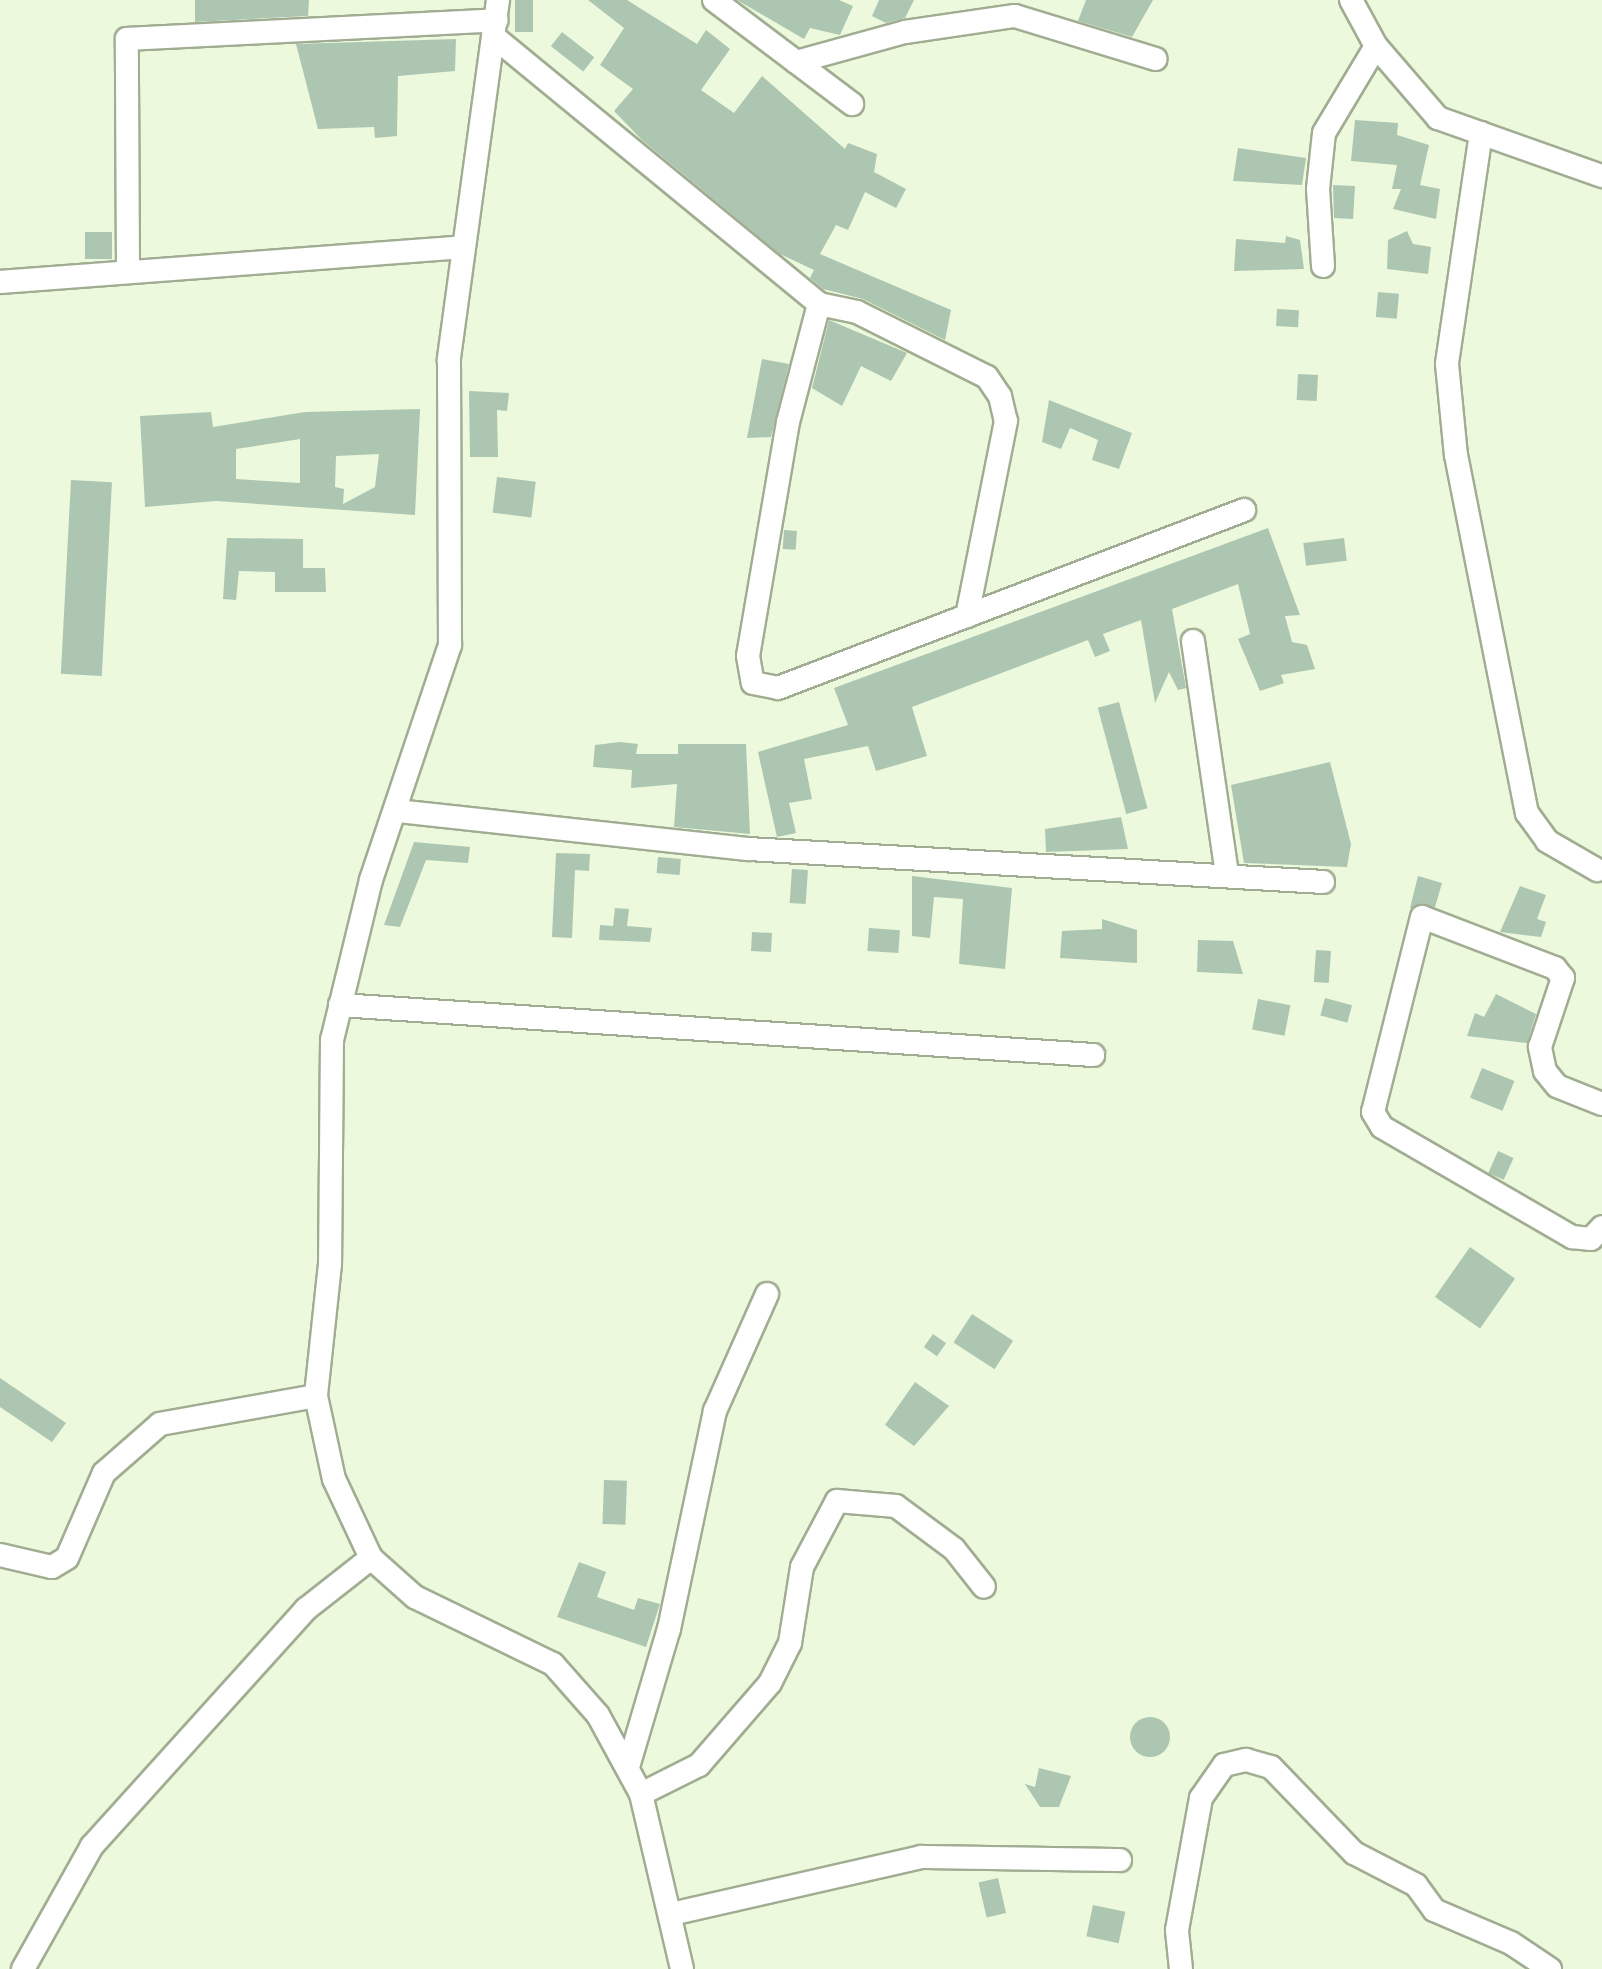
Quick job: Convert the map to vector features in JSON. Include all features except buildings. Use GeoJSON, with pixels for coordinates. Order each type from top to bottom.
{"type":"FeatureCollection","features":[{"type":"Feature","properties":{"kind":"street"},"geometry":{"type":"LineString","coordinates":[[714,0],[852,104]]}},
{"type":"Feature","properties":{"kind":"street"},"geometry":{"type":"LineString","coordinates":[[1351,0],[1376,46],[1438,118],[1602,176]]}},
{"type":"Feature","properties":{"kind":"street"},"geometry":{"type":"LineString","coordinates":[[796,62],[905,32],[1019,8],[1156,59]]}},
{"type":"Feature","properties":{"kind":"street"},"geometry":{"type":"LineString","coordinates":[[496,19],[463,247],[446,449],[455,586],[450,645],[398,811],[371,880],[340,1005],[327,1095],[330,1264],[316,1396],[334,1479],[371,1558],[415,1597],[553,1664],[598,1715],[641,1794],[682,1969]]}},
{"type":"Feature","properties":{"kind":"street"},"geometry":{"type":"LineString","coordinates":[[128,268],[127,39],[496,19],[819,304]]}},
{"type":"Feature","properties":{"kind":"street"},"geometry":{"type":"LineString","coordinates":[[1323,266],[1318,189],[1324,133],[1376,46]]}},
{"type":"Feature","properties":{"kind":"street"},"geometry":{"type":"LineString","coordinates":[[1481,133],[1447,364],[1456,455],[1527,813],[1547,841],[1597,870]]}},
{"type":"Feature","properties":{"kind":"street"},"geometry":{"type":"LineString","coordinates":[[0,282],[128,268],[463,247]]}},
{"type":"Feature","properties":{"kind":"street"},"geometry":{"type":"LineString","coordinates":[[819,304],[829,300],[857,312],[987,377],[1000,396],[1006,421],[967,616]]}},
{"type":"Feature","properties":{"kind":"street"},"geometry":{"type":"LineString","coordinates":[[819,304],[788,422],[748,656],[753,683],[778,688],[1244,510]]}},
{"type":"Feature","properties":{"kind":"street"},"geometry":{"type":"LineString","coordinates":[[1193,641],[1227,875]]}},
{"type":"Feature","properties":{"kind":"street"},"geometry":{"type":"LineString","coordinates":[[398,811],[748,849],[1323,882]]}},
{"type":"Feature","properties":{"kind":"street"},"geometry":{"type":"LineString","coordinates":[[1602,1104],[1557,1086],[1545,1071],[1540,1047],[1563,978],[1555,968],[1422,917],[1373,1112],[1382,1127],[1572,1237],[1591,1239],[1602,1227]]}},
{"type":"Feature","properties":{"kind":"street"},"geometry":{"type":"LineString","coordinates":[[340,1005],[1093,1055]]}},
{"type":"Feature","properties":{"kind":"street"},"geometry":{"type":"LineString","coordinates":[[628,1767],[669,1629],[715,1411],[767,1294]]}},
{"type":"Feature","properties":{"kind":"street"},"geometry":{"type":"LineString","coordinates":[[0,1555],[52,1567],[67,1558],[104,1473],[160,1424],[316,1396]]}},
{"type":"Feature","properties":{"kind":"street"},"geometry":{"type":"LineString","coordinates":[[641,1794],[699,1765],[770,1683],[790,1643],[802,1567],[837,1501],[896,1506],[954,1549],[984,1587]]}},
{"type":"Feature","properties":{"kind":"street"},"geometry":{"type":"LineString","coordinates":[[23,1969],[92,1846],[306,1609],[371,1558]]}},
{"type":"Feature","properties":{"kind":"street"},"geometry":{"type":"LineString","coordinates":[[1181,1969],[1177,1930],[1201,1798],[1224,1765],[1246,1760],[1271,1767],[1354,1853],[1416,1885],[1434,1910],[1511,1943],[1550,1969]]}},
{"type":"Feature","properties":{"kind":"street"},"geometry":{"type":"LineString","coordinates":[[671,1914],[921,1857],[1120,1860]]}}]}
